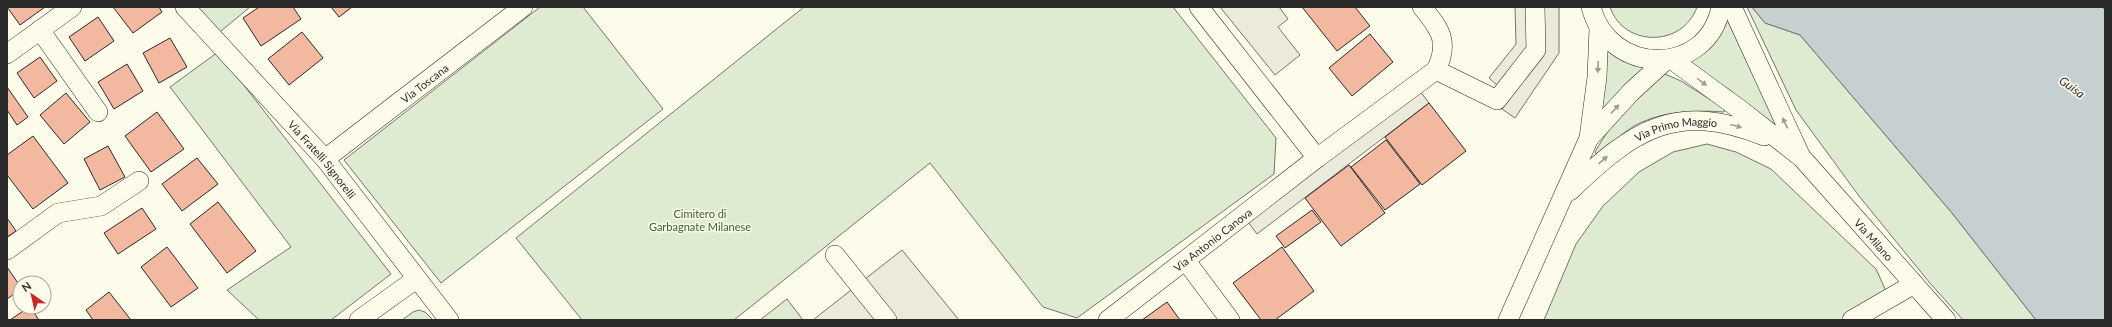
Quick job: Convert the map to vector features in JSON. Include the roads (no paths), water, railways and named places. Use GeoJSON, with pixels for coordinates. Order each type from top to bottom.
{"type":"FeatureCollection","features":[{"type":"Feature","properties":{"kind":"street"},"geometry":{"type":"LineString","coordinates":[[7,54],[72,7]]}},
{"type":"Feature","properties":{"kind":"street","name":"Via Fratelli Signorelli"},"geometry":{"type":"LineString","coordinates":[[185,7],[325,160],[449,320]]}},
{"type":"Feature","properties":{"kind":"street","name":"Via Toscana"},"geometry":{"type":"LineString","coordinates":[[325,160],[523,7]]}},
{"type":"Feature","properties":{"kind":"street"},"geometry":{"type":"LineString","coordinates":[[1199,7],[1317,158]]}},
{"type":"Feature","properties":{"kind":"street"},"geometry":{"type":"LineString","coordinates":[[1431,10],[1444,44],[1442,56],[1436,70],[1497,100],[1536,50],[1535,7]]}},
{"type":"Feature","properties":{"kind":"street"},"geometry":{"type":"LineString","coordinates":[[1591,7],[1599,28],[1616,47],[1627,54],[1640,58],[1668,59],[1694,49],[1703,41],[1717,21],[1721,7]]}},
{"type":"Feature","properties":{"kind":"street","name":"Via Milano"},"geometry":{"type":"LineString","coordinates":[[1732,7],[1802,158]]}},
{"type":"Feature","properties":{"kind":"street","name":"Via Primo Maggio"},"geometry":{"type":"LineString","coordinates":[[1508,320],[1565,196],[1589,138],[1597,77],[1599,28]]}},
{"type":"Feature","properties":{"kind":"street"},"geometry":{"type":"LineString","coordinates":[[40,30],[98,112]]}},
{"type":"Feature","properties":{"kind":"street","name":"Via Primo Maggio"},"geometry":{"type":"LineString","coordinates":[[1589,138],[1631,92],[1668,59]]}},
{"type":"Feature","properties":{"kind":"street","name":"Via Milano"},"geometry":{"type":"LineString","coordinates":[[1668,59],[1802,158],[1946,320]]}},
{"type":"Feature","properties":{"kind":"street","name":"Via Antonio Canova"},"geometry":{"type":"LineString","coordinates":[[1108,320],[1317,158],[1436,70]]}},
{"type":"Feature","properties":{"kind":"street","name":"Via Primo Maggio"},"geometry":{"type":"LineString","coordinates":[[1565,196],[1612,152],[1636,136],[1654,128],[1678,121],[1707,120],[1739,126],[1764,136],[1802,158]]}},
{"type":"Feature","properties":{"kind":"street"},"geometry":{"type":"LineString","coordinates":[[7,250],[58,213],[101,206],[139,181]]}},
{"type":"Feature","properties":{"kind":"street"},"geometry":{"type":"LineString","coordinates":[[835,255],[887,320]]}},
{"type":"Feature","properties":{"kind":"street"},"geometry":{"type":"LineString","coordinates":[[1186,261],[1230,320]]}},
{"type":"Feature","properties":{"kind":"street"},"geometry":{"type":"LineString","coordinates":[[360,320],[416,279]]}},
{"type":"Feature","properties":{"kind":"street"},"geometry":{"type":"LineString","coordinates":[[1852,320],[1914,284]]}},
{"type":"Feature","properties":{"kind":"water","name":"Guisa"},"geometry":{"type":"Polygon","coordinates":[[[1752,7],[2102,7],[2105,10],[2105,320],[2036,320],[1952,213],[1800,35],[1765,23],[1752,7]]]}},
{"type":"Feature","properties":{"kind":"park label","name":"Cimitero di Garbagnate Milanese"},"geometry":{"type":"Point","coordinates":[700,219]}}]}
